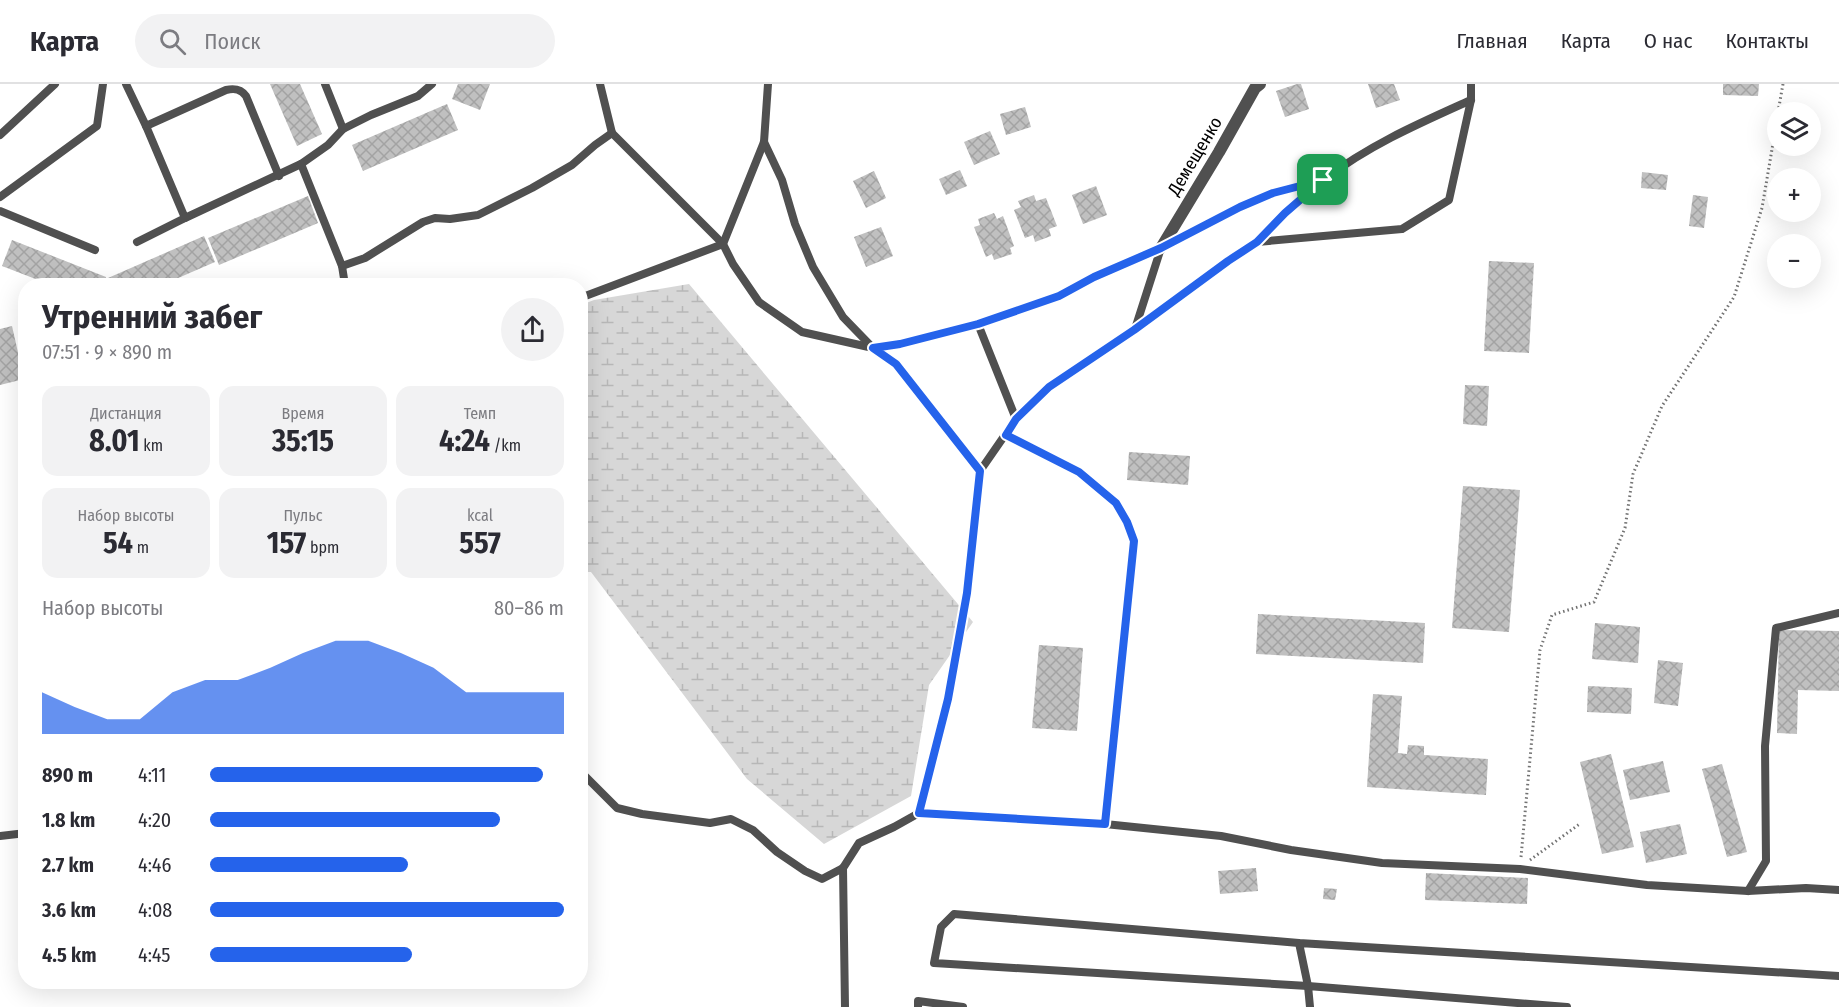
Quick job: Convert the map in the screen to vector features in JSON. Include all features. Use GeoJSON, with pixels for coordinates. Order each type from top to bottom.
{"type":"FeatureCollection","features":[{"type":"Feature","properties":{"kind":"street","name":"Демещенко"},"geometry":{"type":"LineString","coordinates":[[1161,248],[1255,88],[1260,84]]}},
{"type":"Feature","properties":{"kind":"lane"},"geometry":{"type":"LineString","coordinates":[[0,135],[55,84]]}},
{"type":"Feature","properties":{"kind":"lane"},"geometry":{"type":"LineString","coordinates":[[0,197],[98,126],[103,84]]}},
{"type":"Feature","properties":{"kind":"lane"},"geometry":{"type":"LineString","coordinates":[[126,84],[185,218]]}},
{"type":"Feature","properties":{"kind":"lane"},"geometry":{"type":"LineString","coordinates":[[325,84],[343,129]]}},
{"type":"Feature","properties":{"kind":"lane"},"geometry":{"type":"LineString","coordinates":[[137,242],[279,176],[328,145],[343,129],[418,96],[432,84]]}},
{"type":"Feature","properties":{"kind":"lane"},"geometry":{"type":"LineString","coordinates":[[600,84],[612,133],[723,244],[732,264],[759,302],[802,332],[873,348],[900,344],[978,324],[1059,296],[1094,277],[1161,248],[1240,207],[1273,193],[1323,180]]}},
{"type":"Feature","properties":{"kind":"lane"},"geometry":{"type":"LineString","coordinates":[[588,295],[723,244],[764,142],[768,84]]}},
{"type":"Feature","properties":{"kind":"lane"},"geometry":{"type":"LineString","coordinates":[[1257,242],[1402,229],[1449,200],[1470,100],[1471,84]]}},
{"type":"Feature","properties":{"kind":"lane"},"geometry":{"type":"LineString","coordinates":[[146,126],[226,90],[238,89],[246,96],[279,176]]}},
{"type":"Feature","properties":{"kind":"lane"},"geometry":{"type":"LineString","coordinates":[[919,813],[948,699],[967,593],[980,471],[1016,419],[1049,387],[1134,330],[1257,242],[1285,213],[1323,180],[1398,133],[1470,100]]}},
{"type":"Feature","properties":{"kind":"lane"},"geometry":{"type":"LineString","coordinates":[[342,266],[365,258],[423,222],[435,218],[463,218],[487,210],[532,188],[572,165],[612,133]]}},
{"type":"Feature","properties":{"kind":"lane"},"geometry":{"type":"LineString","coordinates":[[764,142],[782,180],[795,224],[813,267],[843,317],[873,348],[896,364],[980,471]]}},
{"type":"Feature","properties":{"kind":"lane"},"geometry":{"type":"LineString","coordinates":[[301,164],[342,266],[344,278]]}},
{"type":"Feature","properties":{"kind":"lane"},"geometry":{"type":"LineString","coordinates":[[0,211],[95,250]]}},
{"type":"Feature","properties":{"kind":"lane"},"geometry":{"type":"LineString","coordinates":[[1134,330],[1161,248]]}},
{"type":"Feature","properties":{"kind":"lane"},"geometry":{"type":"LineString","coordinates":[[978,324],[1016,419]]}},
{"type":"Feature","properties":{"kind":"lane"},"geometry":{"type":"LineString","coordinates":[[1006,435],[1079,472],[1116,503],[1127,522],[1134,541],[1105,824]]}},
{"type":"Feature","properties":{"kind":"lane"},"geometry":{"type":"LineString","coordinates":[[1749,891],[1766,861],[1765,746],[1776,628],[1839,613]]}},
{"type":"Feature","properties":{"kind":"lane"},"geometry":{"type":"LineString","coordinates":[[588,779],[617,808],[642,814],[710,823],[731,819],[753,830],[777,852],[822,879],[843,868],[859,843],[919,813],[1105,824],[1221,836],[1291,850],[1382,863],[1520,869],[1647,885],[1749,891],[1806,888],[1839,890]]}},
{"type":"Feature","properties":{"kind":"lane"},"geometry":{"type":"LineString","coordinates":[[0,836],[18,834]]}},
{"type":"Feature","properties":{"kind":"lane"},"geometry":{"type":"LineString","coordinates":[[843,868],[844,1007]]}},
{"type":"Feature","properties":{"kind":"lane"},"geometry":{"type":"LineString","coordinates":[[1567,1007],[1308,986],[934,963],[941,927],[954,915],[1299,943],[1839,975]]}},
{"type":"Feature","properties":{"kind":"lane"},"geometry":{"type":"LineString","coordinates":[[1299,943],[1310,1007]]}},
{"type":"Feature","properties":{"kind":"lane"},"geometry":{"type":"LineString","coordinates":[[918,1007],[918,1001],[963,1007]]}},
{"type":"Feature","properties":{"kind":"path"},"geometry":{"type":"LineString","coordinates":[[1780,102],[1783,84]]}},
{"type":"Feature","properties":{"kind":"path"},"geometry":{"type":"LineString","coordinates":[[1520,869],[1540,650],[1551,615],[1594,602],[1625,528],[1633,474],[1662,406],[1734,297],[1762,208],[1771,156]]}},
{"type":"Feature","properties":{"kind":"path"},"geometry":{"type":"LineString","coordinates":[[1520,869],[1534,856],[1581,823]]}},
{"type":"Feature","properties":{"kind":"green space"},"geometry":{"type":"Polygon","coordinates":[[[689,284],[973,622],[929,685],[911,796],[824,844],[747,779],[591,572],[588,572],[588,302],[689,284]]]}},
{"type":"Feature","properties":{"kind":"building"},"geometry":{"type":"Polygon","coordinates":[[[270,84],[300,84],[322,134],[297,146],[270,84]]]}},
{"type":"Feature","properties":{"kind":"building"},"geometry":{"type":"Polygon","coordinates":[[[458,84],[490,84],[480,110],[452,99],[458,84]]]}},
{"type":"Feature","properties":{"kind":"building"},"geometry":{"type":"Polygon","coordinates":[[[1301,84],[1309,109],[1285,117],[1276,91],[1301,84]]]}},
{"type":"Feature","properties":{"kind":"building"},"geometry":{"type":"Polygon","coordinates":[[[1368,84],[1394,84],[1400,100],[1376,108],[1368,84]]]}},
{"type":"Feature","properties":{"kind":"building"},"geometry":{"type":"Polygon","coordinates":[[[1723,84],[1759,84],[1758,96],[1723,95],[1723,84]]]}},
{"type":"Feature","properties":{"kind":"building"},"geometry":{"type":"Polygon","coordinates":[[[447,104],[458,130],[363,171],[352,145],[447,104]]]}},
{"type":"Feature","properties":{"kind":"building"},"geometry":{"type":"Polygon","coordinates":[[[1025,107],[1031,127],[1006,135],[1000,114],[1025,107]]]}},
{"type":"Feature","properties":{"kind":"building"},"geometry":{"type":"Polygon","coordinates":[[[990,131],[1000,154],[974,165],[964,142],[990,131]]]}},
{"type":"Feature","properties":{"kind":"building"},"geometry":{"type":"Polygon","coordinates":[[[960,170],[967,186],[946,195],[939,179],[960,170]]]}},
{"type":"Feature","properties":{"kind":"building"},"geometry":{"type":"Polygon","coordinates":[[[874,171],[886,198],[866,208],[853,181],[874,171]]]}},
{"type":"Feature","properties":{"kind":"building"},"geometry":{"type":"Polygon","coordinates":[[[1642,172],[1668,175],[1666,190],[1641,188],[1642,172]]]}},
{"type":"Feature","properties":{"kind":"building"},"geometry":{"type":"Polygon","coordinates":[[[1096,186],[1107,215],[1083,224],[1072,195],[1096,186]]]}},
{"type":"Feature","properties":{"kind":"building"},"geometry":{"type":"Polygon","coordinates":[[[1034,195],[1036,201],[1046,198],[1057,226],[1049,229],[1051,236],[1035,242],[1033,235],[1025,238],[1014,210],[1021,207],[1018,201],[1034,195]]]}},
{"type":"Feature","properties":{"kind":"building"},"geometry":{"type":"Polygon","coordinates":[[[1693,195],[1708,197],[1704,228],[1689,226],[1693,195]]]}},
{"type":"Feature","properties":{"kind":"building"},"geometry":{"type":"Polygon","coordinates":[[[308,196],[318,223],[219,265],[208,238],[308,196]]]}},
{"type":"Feature","properties":{"kind":"building"},"geometry":{"type":"Polygon","coordinates":[[[994,213],[997,219],[1003,216],[1014,246],[1010,248],[1012,254],[994,260],[992,254],[986,257],[974,227],[980,225],[978,219],[994,213]]]}},
{"type":"Feature","properties":{"kind":"building"},"geometry":{"type":"Polygon","coordinates":[[[881,227],[893,256],[866,267],[854,237],[881,227]]]}},
{"type":"Feature","properties":{"kind":"building"},"geometry":{"type":"Polygon","coordinates":[[[204,236],[215,262],[178,278],[108,278],[204,236]]]}},
{"type":"Feature","properties":{"kind":"building"},"geometry":{"type":"Polygon","coordinates":[[[12,240],[106,277],[33,278],[2,266],[12,240]]]}},
{"type":"Feature","properties":{"kind":"building"},"geometry":{"type":"Polygon","coordinates":[[[1489,261],[1534,263],[1529,353],[1484,351],[1489,261]]]}},
{"type":"Feature","properties":{"kind":"building"},"geometry":{"type":"Polygon","coordinates":[[[12,326],[18,352],[18,380],[0,385],[0,329],[12,326]]]}},
{"type":"Feature","properties":{"kind":"building"},"geometry":{"type":"Polygon","coordinates":[[[1465,385],[1489,386],[1487,426],[1463,424],[1465,385]]]}},
{"type":"Feature","properties":{"kind":"building"},"geometry":{"type":"Polygon","coordinates":[[[1129,452],[1190,456],[1188,485],[1127,480],[1129,452]]]}},
{"type":"Feature","properties":{"kind":"building"},"geometry":{"type":"Polygon","coordinates":[[[1463,486],[1520,490],[1509,632],[1452,628],[1463,486]]]}},
{"type":"Feature","properties":{"kind":"building"},"geometry":{"type":"Polygon","coordinates":[[[1258,614],[1425,623],[1423,663],[1256,654],[1258,614]]]}},
{"type":"Feature","properties":{"kind":"building"},"geometry":{"type":"Polygon","coordinates":[[[1595,623],[1640,627],[1638,663],[1592,659],[1595,623]]]}},
{"type":"Feature","properties":{"kind":"building"},"geometry":{"type":"Polygon","coordinates":[[[1779,630],[1839,631],[1839,691],[1798,690],[1797,734],[1777,733],[1779,630]]]}},
{"type":"Feature","properties":{"kind":"building"},"geometry":{"type":"Polygon","coordinates":[[[1039,645],[1083,648],[1077,731],[1032,728],[1039,645]]]}},
{"type":"Feature","properties":{"kind":"building"},"geometry":{"type":"Polygon","coordinates":[[[1658,660],[1683,663],[1678,706],[1654,703],[1658,660]]]}},
{"type":"Feature","properties":{"kind":"building"},"geometry":{"type":"Polygon","coordinates":[[[1588,686],[1632,688],[1631,714],[1587,712],[1588,686]]]}},
{"type":"Feature","properties":{"kind":"building"},"geometry":{"type":"Polygon","coordinates":[[[1373,694],[1402,696],[1398,753],[1407,754],[1408,745],[1424,746],[1424,755],[1488,759],[1486,795],[1367,787],[1373,694]]]}},
{"type":"Feature","properties":{"kind":"building"},"geometry":{"type":"Polygon","coordinates":[[[1611,754],[1634,847],[1602,854],[1580,762],[1611,754]]]}},
{"type":"Feature","properties":{"kind":"building"},"geometry":{"type":"Polygon","coordinates":[[[1663,761],[1670,792],[1630,800],[1623,770],[1663,761]]]}},
{"type":"Feature","properties":{"kind":"building"},"geometry":{"type":"Polygon","coordinates":[[[1722,764],[1747,852],[1727,857],[1702,769],[1722,764]]]}},
{"type":"Feature","properties":{"kind":"building"},"geometry":{"type":"Polygon","coordinates":[[[1680,824],[1687,854],[1646,863],[1640,832],[1680,824]]]}},
{"type":"Feature","properties":{"kind":"building"},"geometry":{"type":"Polygon","coordinates":[[[1256,868],[1258,891],[1220,894],[1218,871],[1256,868]]]}},
{"type":"Feature","properties":{"kind":"building"},"geometry":{"type":"Polygon","coordinates":[[[1426,873],[1528,878],[1527,904],[1425,900],[1426,873]]]}},
{"type":"Feature","properties":{"kind":"building"},"geometry":{"type":"Polygon","coordinates":[[[1324,888],[1337,889],[1335,900],[1323,899],[1324,888]]]}},
{"type":"Feature","properties":{"kind":"route"},"geometry":{"type":"LineString","coordinates":[[1323,180],[1285,213],[1257,242],[1134,330],[1049,387],[1016,419],[1006,435],[1079,472],[1116,503],[1127,522],[1134,541],[1105,824],[919,813],[948,699],[967,593],[980,471],[896,364],[873,348],[900,344],[978,324],[1059,296],[1094,277],[1161,248],[1240,207],[1273,193],[1323,180]]}}]}
